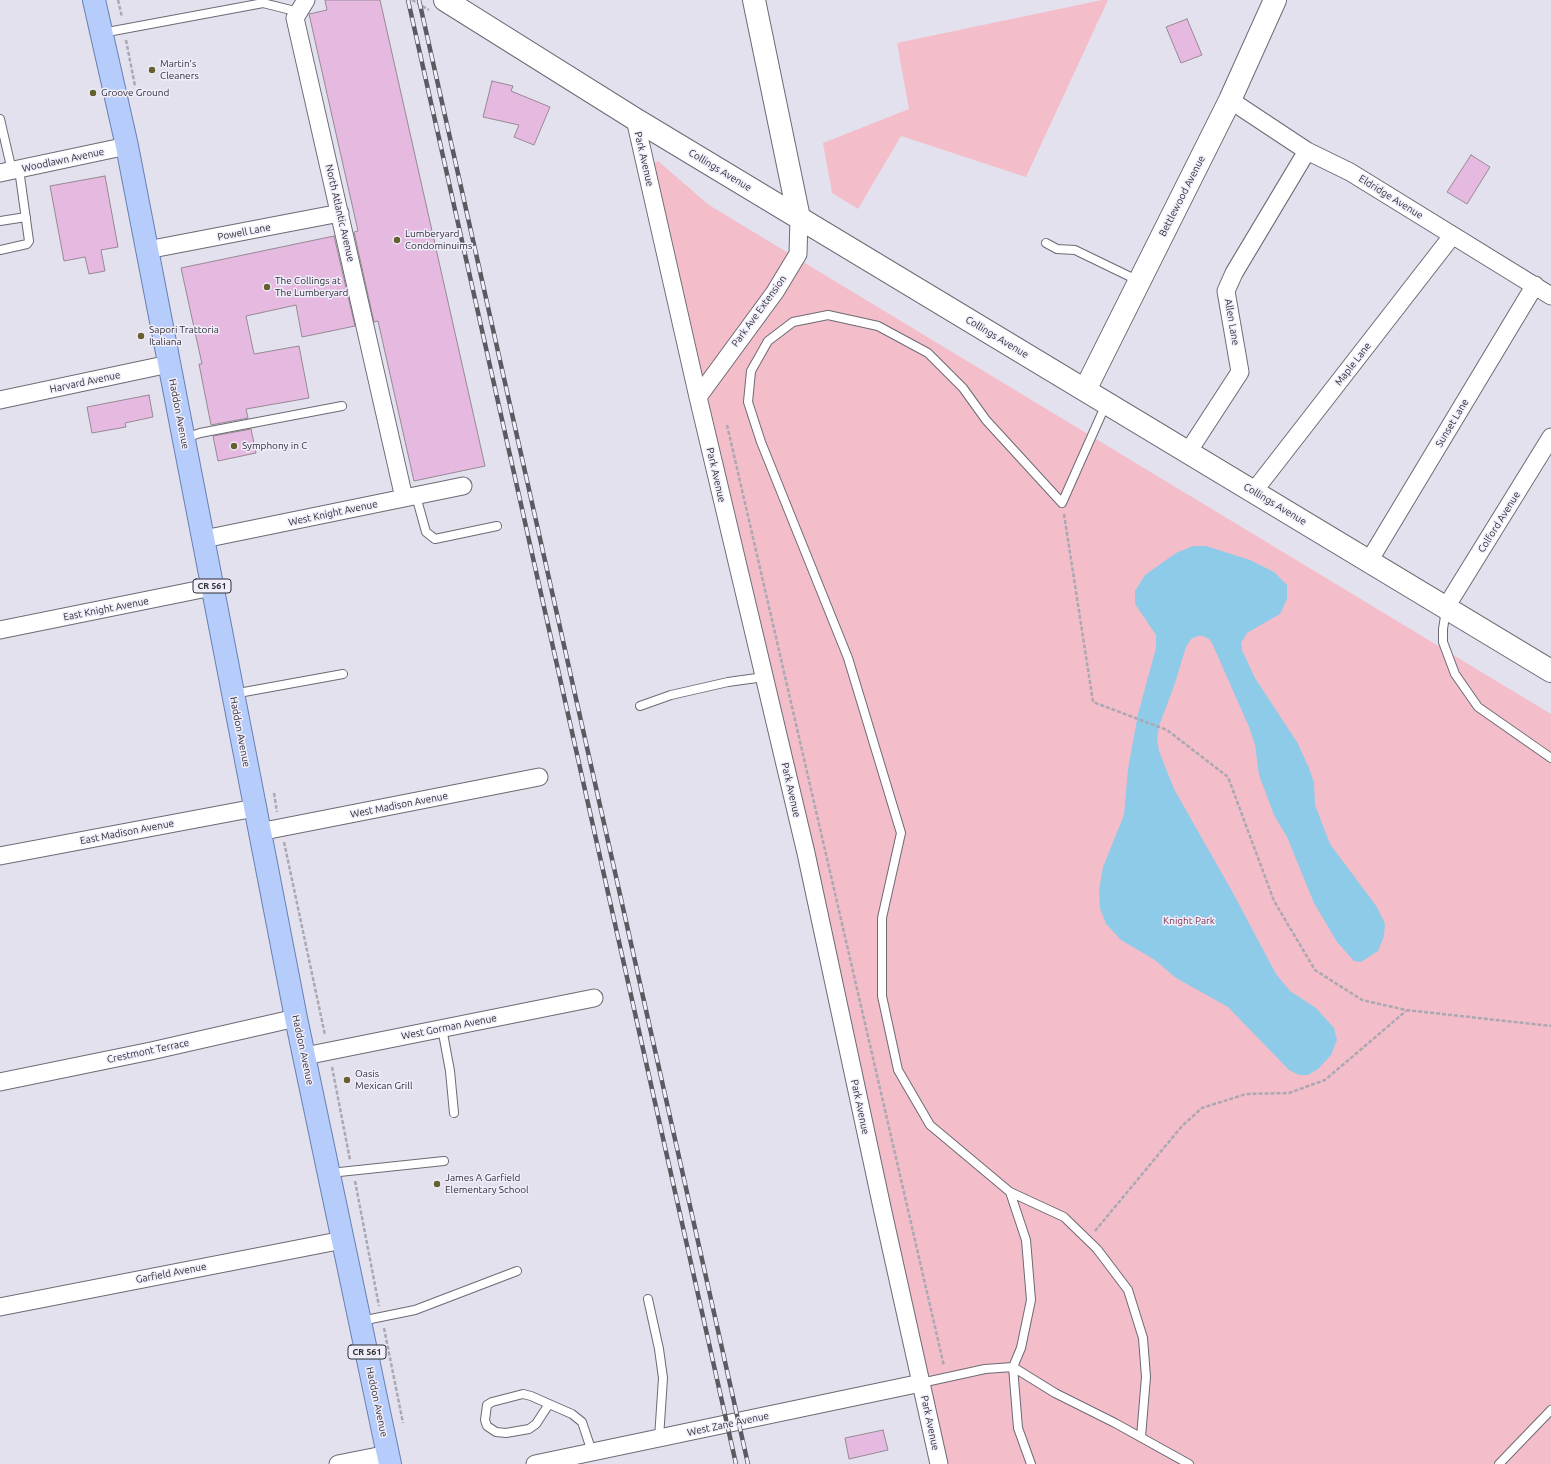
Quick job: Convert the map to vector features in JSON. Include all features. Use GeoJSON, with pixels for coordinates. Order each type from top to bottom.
{"type":"FeatureCollection","features":[{"type":"Feature","properties":{"kind":"main road","name":"Haddon Avenue"},"geometry":{"type":"LineString","coordinates":[[94,0],[127,146],[296,1018],[389,1459]]}},
{"type":"Feature","properties":{"kind":"main road","name":"Collings Avenue"},"geometry":{"type":"LineString","coordinates":[[446,0],[799,218],[1551,670]]}},
{"type":"Feature","properties":{"kind":"main road"},"geometry":{"type":"LineString","coordinates":[[754,0],[799,218]]}},
{"type":"Feature","properties":{"kind":"main road","name":"Bettlewood Avenue"},"geometry":{"type":"LineString","coordinates":[[1085,390],[1230,100],[1275,0]]}},
{"type":"Feature","properties":{"kind":"street","name":"North Atlantic Avenue"},"geometry":{"type":"LineString","coordinates":[[302,6],[295,18],[362,308],[410,497]]}},
{"type":"Feature","properties":{"kind":"street","name":"Eldridge Avenue"},"geometry":{"type":"LineString","coordinates":[[1230,100],[1307,151],[1350,172],[1551,296]]}},
{"type":"Feature","properties":{"kind":"street","name":"Park Avenue"},"geometry":{"type":"LineString","coordinates":[[635,118],[698,397],[806,853],[882,1212],[939,1464]]}},
{"type":"Feature","properties":{"kind":"street","name":"Woodlawn Avenue"},"geometry":{"type":"LineString","coordinates":[[10,171],[127,146]]}},
{"type":"Feature","properties":{"kind":"street","name":"Allen Lane"},"geometry":{"type":"LineString","coordinates":[[1188,452],[1240,372],[1226,291],[1234,273],[1307,151]]}},
{"type":"Feature","properties":{"kind":"street","name":"Powell Lane"},"geometry":{"type":"LineString","coordinates":[[147,250],[340,213]]}},
{"type":"Feature","properties":{"kind":"street","name":"Park Ave Extension"},"geometry":{"type":"LineString","coordinates":[[698,397],[775,292],[798,254],[799,218]]}},
{"type":"Feature","properties":{"kind":"street","name":"Maple Lane"},"geometry":{"type":"LineString","coordinates":[[1254,491],[1452,236]]}},
{"type":"Feature","properties":{"kind":"street","name":"Sunset Lane"},"geometry":{"type":"LineString","coordinates":[[1369,561],[1535,285]]}},
{"type":"Feature","properties":{"kind":"street","name":"Harvard Avenue"},"geometry":{"type":"LineString","coordinates":[[0,400],[169,364]]}},
{"type":"Feature","properties":{"kind":"street","name":"Colford Avenue"},"geometry":{"type":"LineString","coordinates":[[1446,607],[1551,437]]}},
{"type":"Feature","properties":{"kind":"street","name":"West Knight Avenue"},"geometry":{"type":"LineString","coordinates":[[204,539],[463,486]]}},
{"type":"Feature","properties":{"kind":"street","name":"East Knight Avenue"},"geometry":{"type":"LineString","coordinates":[[0,630],[212,587]]}},
{"type":"Feature","properties":{"kind":"street","name":"West Madison Avenue"},"geometry":{"type":"LineString","coordinates":[[259,832],[539,777]]}},
{"type":"Feature","properties":{"kind":"street","name":"East Madison Avenue"},"geometry":{"type":"LineString","coordinates":[[0,856],[255,808]]}},
{"type":"Feature","properties":{"kind":"street","name":"West Gorman Avenue"},"geometry":{"type":"LineString","coordinates":[[305,1056],[594,998]]}},
{"type":"Feature","properties":{"kind":"street","name":"Crestmont Terrace"},"geometry":{"type":"LineString","coordinates":[[0,1082],[151,1051],[296,1018]]}},
{"type":"Feature","properties":{"kind":"street","name":"Garfield Avenue"},"geometry":{"type":"LineString","coordinates":[[0,1307],[343,1240]]}},
{"type":"Feature","properties":{"kind":"street","name":"West Zane Avenue"},"geometry":{"type":"LineString","coordinates":[[535,1464],[594,1458],[659,1438],[921,1383]]}},
{"type":"Feature","properties":{"kind":"street"},"geometry":{"type":"LineString","coordinates":[[338,1464],[389,1459]]}},
{"type":"Feature","properties":{"kind":"lane"},"geometry":{"type":"LineString","coordinates":[[101,33],[262,1],[302,6]]}},
{"type":"Feature","properties":{"kind":"lane"},"geometry":{"type":"LineString","coordinates":[[0,119],[10,171],[26,217],[29,241],[27,244],[0,250]]}},
{"type":"Feature","properties":{"kind":"lane"},"geometry":{"type":"LineString","coordinates":[[0,221],[26,217]]}},
{"type":"Feature","properties":{"kind":"lane"},"geometry":{"type":"LineString","coordinates":[[1046,243],[1057,249],[1075,250],[1139,281]]}},
{"type":"Feature","properties":{"kind":"lane"},"geometry":{"type":"LineString","coordinates":[[1106,402],[1062,503],[986,420],[963,388],[928,353],[878,326],[828,315],[793,322],[768,341],[751,371],[748,402],[761,442],[848,658],[901,833],[882,918],[882,996],[898,1070],[930,1125],[1010,1192],[1064,1217],[1097,1249],[1128,1290],[1143,1338],[1146,1377],[1140,1437]]}},
{"type":"Feature","properties":{"kind":"lane"},"geometry":{"type":"LineString","coordinates":[[184,438],[200,433],[342,406]]}},
{"type":"Feature","properties":{"kind":"lane"},"geometry":{"type":"LineString","coordinates":[[410,497],[426,532],[436,539],[497,526]]}},
{"type":"Feature","properties":{"kind":"lane"},"geometry":{"type":"LineString","coordinates":[[1446,607],[1442,629],[1443,642],[1455,674],[1478,707],[1551,758]]}},
{"type":"Feature","properties":{"kind":"lane"},"geometry":{"type":"LineString","coordinates":[[233,694],[343,674]]}},
{"type":"Feature","properties":{"kind":"lane"},"geometry":{"type":"LineString","coordinates":[[640,706],[670,695],[728,682],[764,677]]}},
{"type":"Feature","properties":{"kind":"lane"},"geometry":{"type":"LineString","coordinates":[[442,1028],[450,1071],[454,1113]]}},
{"type":"Feature","properties":{"kind":"lane"},"geometry":{"type":"LineString","coordinates":[[329,1173],[352,1169],[444,1161]]}},
{"type":"Feature","properties":{"kind":"lane"},"geometry":{"type":"LineString","coordinates":[[1010,1192],[1026,1240],[1031,1300],[1021,1348],[1013,1368],[1018,1428],[1031,1464]]}},
{"type":"Feature","properties":{"kind":"lane"},"geometry":{"type":"LineString","coordinates":[[360,1321],[415,1310],[517,1271]]}},
{"type":"Feature","properties":{"kind":"lane"},"geometry":{"type":"LineString","coordinates":[[648,1299],[659,1349],[662,1378],[659,1438]]}},
{"type":"Feature","properties":{"kind":"lane"},"geometry":{"type":"LineString","coordinates":[[921,1383],[985,1369],[1013,1368],[1055,1393],[1189,1464]]}},
{"type":"Feature","properties":{"kind":"lane"},"geometry":{"type":"LineString","coordinates":[[549,1404],[536,1424],[529,1429],[506,1433],[496,1432],[487,1426],[485,1420],[487,1405],[523,1394],[531,1396],[572,1414],[582,1422],[594,1458]]}},
{"type":"Feature","properties":{"kind":"lane"},"geometry":{"type":"LineString","coordinates":[[1499,1464],[1551,1410]]}},
{"type":"Feature","properties":{"kind":"path"},"geometry":{"type":"LineString","coordinates":[[727,425],[946,1378]]}},
{"type":"Feature","properties":{"kind":"path"},"geometry":{"type":"LineString","coordinates":[[1062,503],[1092,702],[1136,717],[1167,730],[1228,777],[1274,901],[1315,970],[1362,1000],[1406,1010],[1551,1026]]}},
{"type":"Feature","properties":{"kind":"path"},"geometry":{"type":"LineString","coordinates":[[281,828],[329,1050],[403,1425]]}},
{"type":"Feature","properties":{"kind":"path"},"geometry":{"type":"LineString","coordinates":[[1088,1240],[1182,1126],[1202,1108],[1246,1094],[1289,1093],[1325,1080],[1406,1010]]}},
{"type":"Feature","properties":{"kind":"green space"},"geometry":{"type":"Polygon","coordinates":[[[1108,0],[1026,177],[901,136],[858,209],[832,193],[823,143],[909,109],[897,43],[1108,0]]]}},
{"type":"Feature","properties":{"kind":"green space","name":"Knight Park"},"geometry":{"type":"Polygon","coordinates":[[[658,161],[709,205],[1551,714],[1551,1464],[940,1464],[647,167],[658,161]]]}},
{"type":"Feature","properties":{"kind":"water"},"geometry":{"type":"Polygon","coordinates":[[[1193,546],[1206,546],[1250,560],[1274,572],[1287,585],[1287,599],[1280,614],[1247,633],[1241,643],[1242,650],[1255,678],[1297,742],[1309,768],[1314,783],[1315,805],[1330,844],[1377,907],[1385,924],[1384,936],[1378,951],[1361,962],[1354,961],[1337,942],[1314,903],[1287,837],[1274,815],[1259,775],[1255,745],[1249,727],[1212,643],[1209,639],[1203,636],[1198,636],[1191,639],[1186,647],[1174,686],[1159,726],[1157,739],[1159,751],[1174,789],[1233,893],[1276,974],[1290,991],[1316,1008],[1334,1028],[1337,1040],[1331,1055],[1318,1069],[1308,1075],[1299,1075],[1289,1070],[1228,1007],[1176,978],[1155,960],[1121,940],[1106,924],[1100,908],[1099,890],[1103,867],[1124,815],[1128,769],[1138,714],[1156,648],[1156,635],[1135,604],[1135,591],[1145,575],[1176,553],[1193,546]]]}},
{"type":"Feature","properties":{"kind":"building","name":"Lumberyard Condominuims"},"geometry":{"type":"Polygon","coordinates":[[[325,0],[380,0],[485,466],[414,481],[378,321],[374,322],[354,232],[358,231],[309,14],[327,10],[325,0]]]}},
{"type":"Feature","properties":{"kind":"building"},"geometry":{"type":"Polygon","coordinates":[[[1187,19],[1202,55],[1181,63],[1166,27],[1187,19]]]}},
{"type":"Feature","properties":{"kind":"building"},"geometry":{"type":"Polygon","coordinates":[[[492,81],[513,86],[511,91],[550,107],[534,145],[514,137],[519,125],[483,117],[492,81]]]}},
{"type":"Feature","properties":{"kind":"building"},"geometry":{"type":"Polygon","coordinates":[[[1471,155],[1490,167],[1467,204],[1447,192],[1471,155]]]}},
{"type":"Feature","properties":{"kind":"building"},"geometry":{"type":"Polygon","coordinates":[[[105,176],[118,247],[101,250],[105,271],[89,274],[85,257],[64,261],[50,186],[105,176]]]}},
{"type":"Feature","properties":{"kind":"building","name":"The Collings at The Lumberyard"},"geometry":{"type":"Polygon","coordinates":[[[334,236],[355,326],[302,337],[296,305],[246,316],[254,354],[299,346],[309,398],[246,409],[248,418],[211,425],[199,364],[202,364],[181,268],[334,236]]]}},
{"type":"Feature","properties":{"kind":"building"},"geometry":{"type":"Polygon","coordinates":[[[149,395],[153,417],[125,423],[126,427],[92,433],[87,407],[149,395]]]}},
{"type":"Feature","properties":{"kind":"building","name":"Symphony in C"},"geometry":{"type":"Polygon","coordinates":[[[251,429],[256,453],[218,461],[213,436],[251,429]]]}},
{"type":"Feature","properties":{"kind":"building"},"geometry":{"type":"Polygon","coordinates":[[[883,1430],[888,1450],[849,1459],[845,1438],[883,1430]]]}},
{"type":"Feature","properties":{"kind":"railway"},"geometry":{"type":"LineString","coordinates":[[408,0],[736,1464]]}},
{"type":"Feature","properties":{"kind":"railway"},"geometry":{"type":"LineString","coordinates":[[419,0],[748,1464]]}},
{"type":"Feature","properties":{"kind":"place","name":"Martin's Cleaners"},"geometry":{"type":"Point","coordinates":[152,70]}},
{"type":"Feature","properties":{"kind":"place","name":"Groove Ground"},"geometry":{"type":"Point","coordinates":[93,93]}},
{"type":"Feature","properties":{"kind":"place","name":"Lumberyard Condominuims"},"geometry":{"type":"Point","coordinates":[397,240]}},
{"type":"Feature","properties":{"kind":"place","name":"The Collings at The Lumberyard"},"geometry":{"type":"Point","coordinates":[267,287]}},
{"type":"Feature","properties":{"kind":"place","name":"Sapori Trattoria Italiana"},"geometry":{"type":"Point","coordinates":[141,336]}},
{"type":"Feature","properties":{"kind":"place","name":"Symphony in C"},"geometry":{"type":"Point","coordinates":[234,446]}},
{"type":"Feature","properties":{"kind":"place","name":"Oasis Mexican Grill"},"geometry":{"type":"Point","coordinates":[347,1080]}},
{"type":"Feature","properties":{"kind":"place","name":"James A Garfield Elementary School"},"geometry":{"type":"Point","coordinates":[437,1184]}}]}
